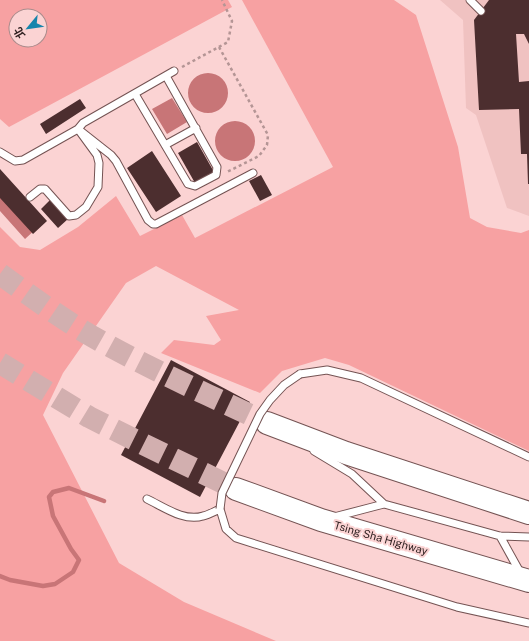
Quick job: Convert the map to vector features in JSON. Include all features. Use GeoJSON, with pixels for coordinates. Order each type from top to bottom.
{"type":"FeatureCollection","features":[{"type":"Feature","properties":{"kind":"highway"},"geometry":{"type":"LineString","coordinates":[[267,423],[346,453],[529,513]]}},
{"type":"Feature","properties":{"kind":"highway","name":"Tsing Sha Highway"},"geometry":{"type":"LineString","coordinates":[[236,489],[321,520],[527,580]]}},
{"type":"Feature","properties":{"kind":"lane"},"geometry":{"type":"LineString","coordinates":[[470,0],[481,11]]}},
{"type":"Feature","properties":{"kind":"lane"},"geometry":{"type":"LineString","coordinates":[[0,152],[15,161],[23,160],[78,129],[83,124],[174,71]]}},
{"type":"Feature","properties":{"kind":"lane"},"geometry":{"type":"LineString","coordinates":[[135,94],[188,184],[195,186],[216,175],[218,167],[166,76]]}},
{"type":"Feature","properties":{"kind":"lane"},"geometry":{"type":"LineString","coordinates":[[165,145],[196,128]]}},
{"type":"Feature","properties":{"kind":"lane"},"geometry":{"type":"LineString","coordinates":[[78,129],[111,155],[116,161],[148,220],[153,224],[156,224],[253,173]]}},
{"type":"Feature","properties":{"kind":"lane"},"geometry":{"type":"LineString","coordinates":[[30,197],[40,189],[45,189],[69,216],[76,215],[86,207],[98,187],[99,163],[96,155],[78,129]]}},
{"type":"Feature","properties":{"kind":"lane"},"geometry":{"type":"LineString","coordinates":[[529,456],[361,378],[327,370],[300,374],[284,385],[270,400],[260,414],[222,493],[220,509],[226,529],[236,538],[457,607],[529,623]]}},
{"type":"Feature","properties":{"kind":"lane"},"geometry":{"type":"LineString","coordinates":[[267,423],[352,474],[384,504],[500,536],[529,537]]}},
{"type":"Feature","properties":{"kind":"lane"},"geometry":{"type":"LineString","coordinates":[[147,499],[190,518],[203,516],[220,509]]}},
{"type":"Feature","properties":{"kind":"lane"},"geometry":{"type":"LineString","coordinates":[[321,520],[384,504]]}},
{"type":"Feature","properties":{"kind":"lane"},"geometry":{"type":"LineString","coordinates":[[500,536],[527,580]]}},
{"type":"Feature","properties":{"kind":"path"},"geometry":{"type":"LineString","coordinates":[[174,71],[228,42],[232,24],[222,0]]}},
{"type":"Feature","properties":{"kind":"path"},"geometry":{"type":"LineString","coordinates":[[216,175],[222,174],[259,156],[267,145],[268,135],[218,47]]}},
{"type":"Feature","properties":{"kind":"shaded area"},"geometry":{"type":"Polygon","coordinates":[[[0,0],[228,0],[232,7],[9,127],[0,119],[0,0]]]}},
{"type":"Feature","properties":{"kind":"shaded area"},"geometry":{"type":"Polygon","coordinates":[[[242,0],[394,0],[416,15],[458,147],[470,218],[487,227],[521,233],[529,230],[529,451],[349,365],[325,358],[282,371],[260,393],[161,353],[174,340],[214,345],[221,340],[206,316],[239,310],[156,266],[126,283],[63,373],[43,415],[119,563],[184,602],[276,641],[0,641],[0,227],[20,247],[40,250],[78,227],[116,196],[140,236],[182,215],[195,238],[333,167],[242,0]]]}},
{"type":"Feature","properties":{"kind":"shaded area"},"geometry":{"type":"Polygon","coordinates":[[[440,0],[529,0],[529,216],[507,208],[476,115],[466,108],[463,20],[440,0]]]}},
{"type":"Feature","properties":{"kind":"shaded area"},"geometry":{"type":"Polygon","coordinates":[[[212,73],[219,76],[225,82],[228,93],[227,101],[219,110],[212,113],[204,113],[197,110],[189,101],[188,89],[191,82],[200,74],[212,73]]]}},
{"type":"Feature","properties":{"kind":"shaded area"},"geometry":{"type":"Polygon","coordinates":[[[172,98],[187,122],[167,134],[152,109],[172,98]]]}},
{"type":"Feature","properties":{"kind":"shaded area"},"geometry":{"type":"Polygon","coordinates":[[[239,121],[246,124],[252,130],[255,141],[254,149],[246,158],[239,161],[231,161],[224,158],[216,149],[215,137],[218,130],[227,122],[239,121]]]}},
{"type":"Feature","properties":{"kind":"shaded area"},"geometry":{"type":"Polygon","coordinates":[[[0,187],[37,228],[25,239],[0,211],[0,187]]]}},
{"type":"Feature","properties":{"kind":"building"},"geometry":{"type":"Polygon","coordinates":[[[489,0],[529,0],[529,44],[524,34],[516,34],[519,82],[529,81],[529,184],[527,154],[521,154],[519,109],[479,110],[474,20],[489,0]]]}},
{"type":"Feature","properties":{"kind":"building"},"geometry":{"type":"Polygon","coordinates":[[[80,99],[86,108],[46,134],[40,124],[80,99]]]}},
{"type":"Feature","properties":{"kind":"building"},"geometry":{"type":"Polygon","coordinates":[[[197,142],[214,172],[195,183],[178,153],[197,142]]]}},
{"type":"Feature","properties":{"kind":"building"},"geometry":{"type":"Polygon","coordinates":[[[152,151],[181,196],[156,212],[127,168],[152,151]]]}},
{"type":"Feature","properties":{"kind":"building"},"geometry":{"type":"Polygon","coordinates":[[[0,169],[47,221],[33,234],[0,198],[0,169]]]}},
{"type":"Feature","properties":{"kind":"building"},"geometry":{"type":"Polygon","coordinates":[[[261,175],[272,195],[260,201],[249,181],[261,175]]]}},
{"type":"Feature","properties":{"kind":"building"},"geometry":{"type":"Polygon","coordinates":[[[50,200],[68,219],[58,228],[41,209],[50,200]]]}},
{"type":"Feature","properties":{"kind":"building"},"geometry":{"type":"Polygon","coordinates":[[[171,360],[250,402],[200,497],[121,455],[171,360]]]}},
{"type":"Feature","properties":{"kind":"waterway"},"geometry":{"type":"LineString","coordinates":[[0,576],[10,580],[43,586],[55,584],[73,572],[79,560],[71,549],[53,516],[49,497],[53,492],[69,488],[104,501]]}},
{"type":"Feature","properties":{"kind":"tunnel"},"geometry":{"type":"LineString","coordinates":[[0,274],[88,334],[154,369],[267,423]]}},
{"type":"Feature","properties":{"kind":"tunnel"},"geometry":{"type":"LineString","coordinates":[[0,363],[89,417],[236,489]]}}]}
